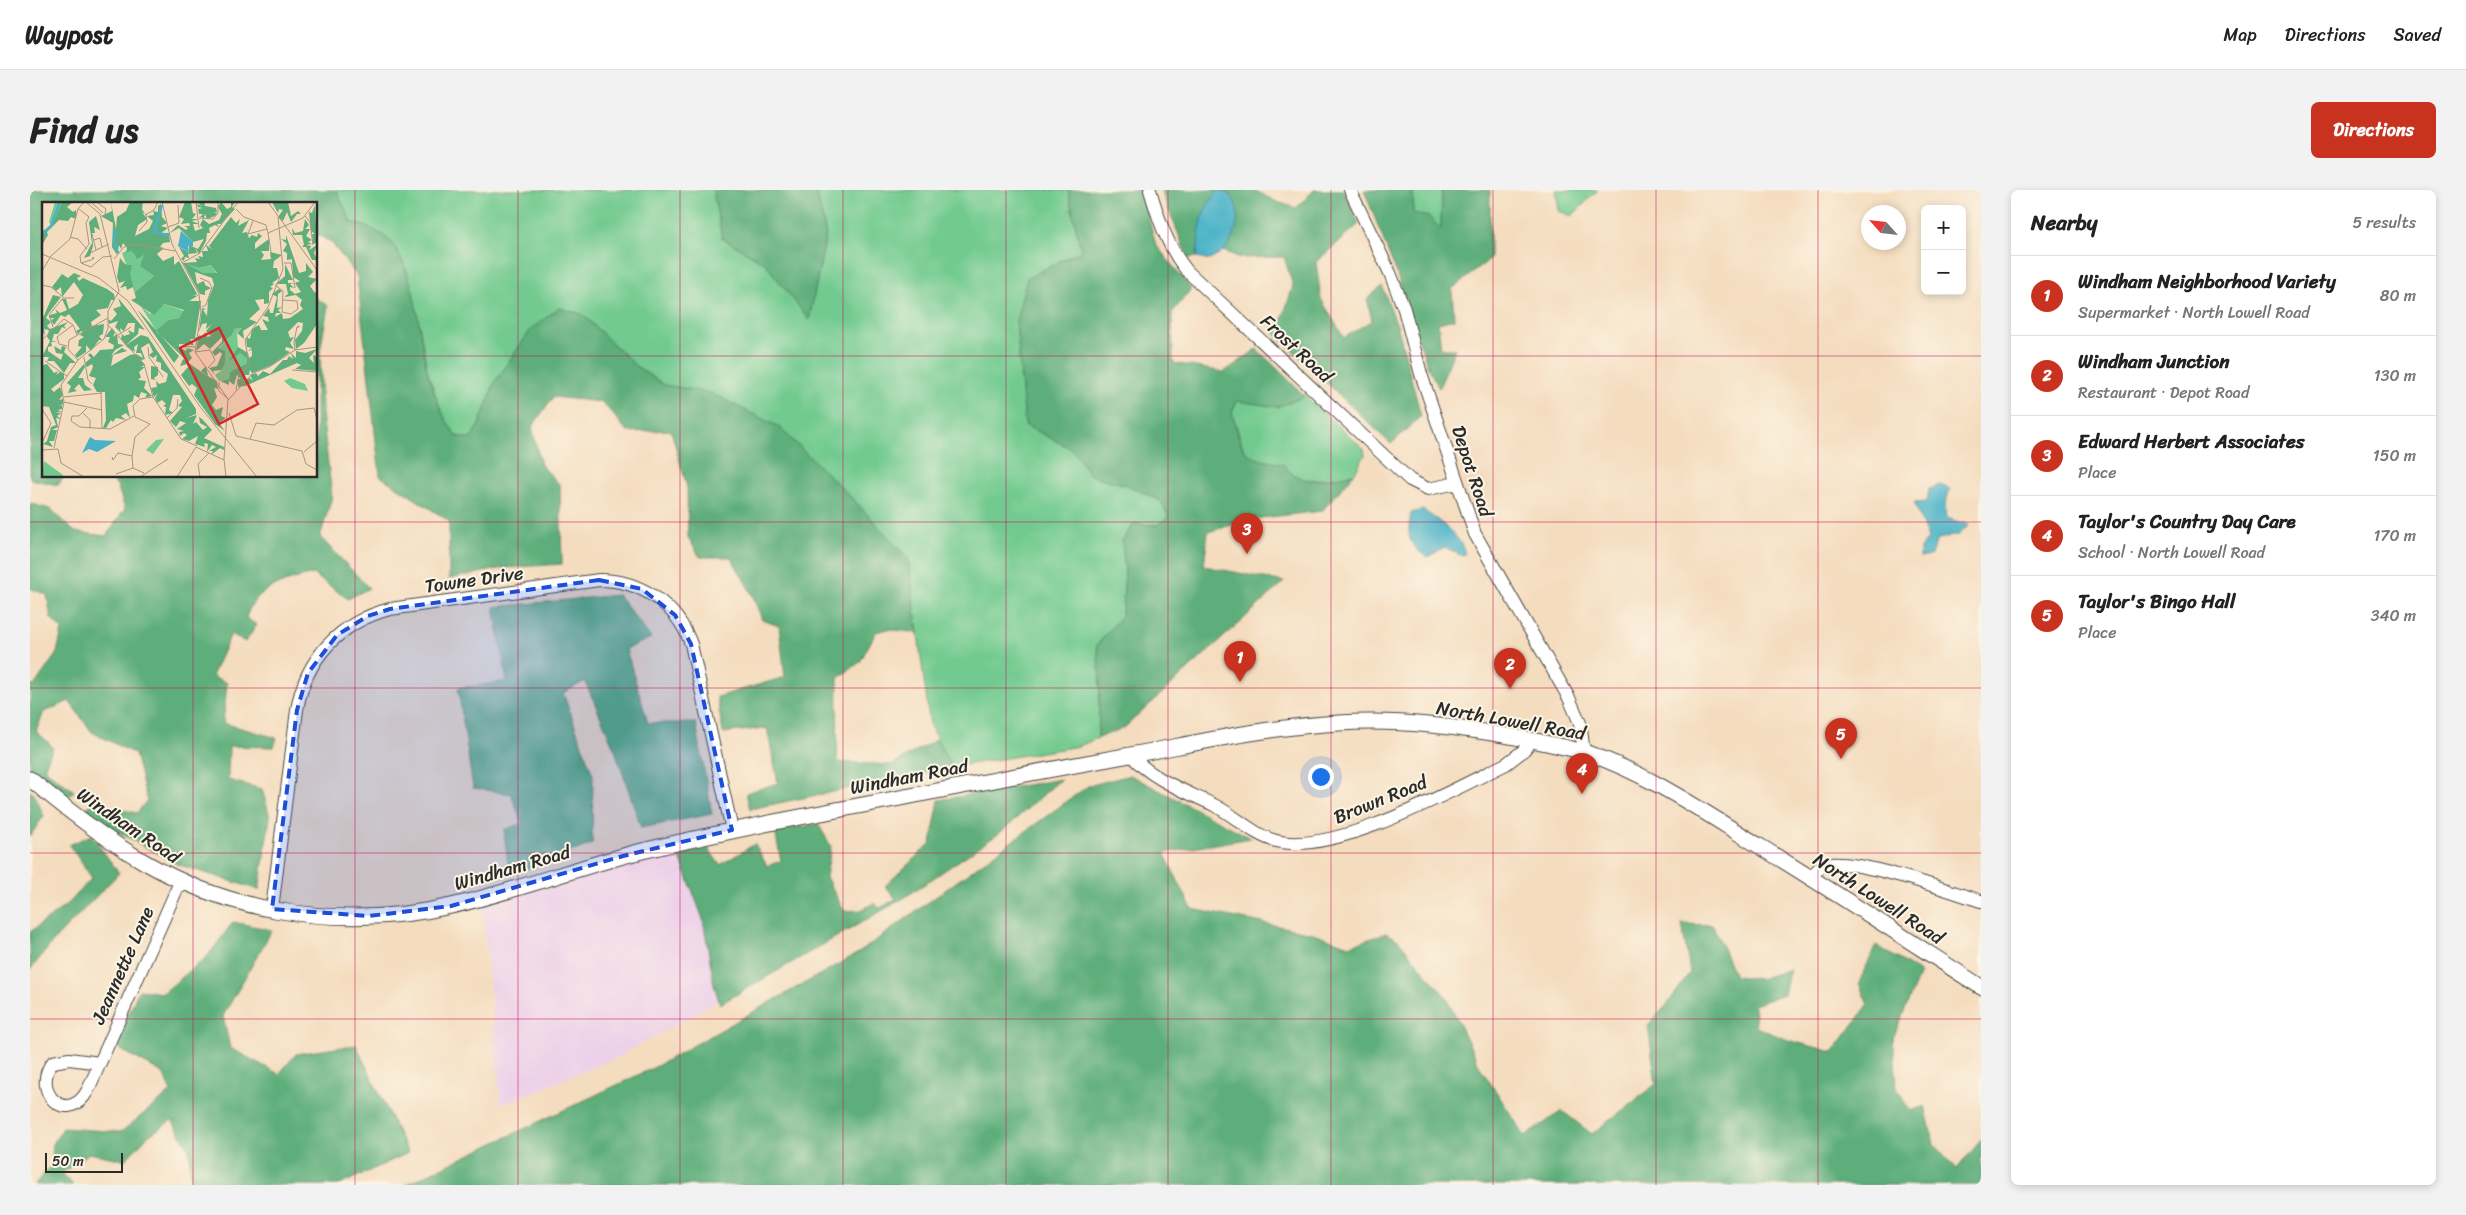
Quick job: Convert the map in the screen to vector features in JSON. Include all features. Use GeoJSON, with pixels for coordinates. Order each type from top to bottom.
{"type":"FeatureCollection","features":[{"type":"Feature","properties":{"kind":"street","name":"Frost Road"},"geometry":{"type":"LineString","coordinates":[[1150,190],[1163,234],[1187,271],[1410,480],[1428,489],[1457,483]]}},
{"type":"Feature","properties":{"kind":"street","name":"Depot Road"},"geometry":{"type":"LineString","coordinates":[[1350,190],[1404,309],[1421,374],[1457,483],[1479,542],[1569,698],[1580,723],[1584,752]]}},
{"type":"Feature","properties":{"kind":"street","name":"Towne Drive"},"geometry":{"type":"LineString","coordinates":[[272,910],[297,710],[304,682],[317,658],[337,635],[357,621],[390,609],[599,580],[634,585],[656,598],[680,622],[691,644],[732,830]]}},
{"type":"Feature","properties":{"kind":"street","name":"North Lowell Road"},"geometry":{"type":"LineString","coordinates":[[1034,773],[1257,732],[1341,722],[1426,725],[1532,740],[1584,752],[1626,769],[1667,790],[1812,878],[1981,987]]}},
{"type":"Feature","properties":{"kind":"street","name":"Brown Road"},"geometry":{"type":"LineString","coordinates":[[1131,755],[1151,773],[1217,807],[1258,834],[1275,841],[1295,843],[1336,839],[1370,827],[1506,764],[1523,751],[1532,740]]}},
{"type":"Feature","properties":{"kind":"street","name":"Windham Road"},"geometry":{"type":"LineString","coordinates":[[30,779],[115,844],[180,882],[272,910],[337,916],[409,913],[451,906],[614,858],[732,830],[1034,773]]}},
{"type":"Feature","properties":{"kind":"street"},"geometry":{"type":"LineString","coordinates":[[1812,878],[1822,866],[1852,865],[1886,872],[1981,901]]}},
{"type":"Feature","properties":{"kind":"street","name":"Jeannette Lane"},"geometry":{"type":"LineString","coordinates":[[100,1063],[69,1059],[53,1062],[43,1074],[41,1082],[46,1096],[51,1101],[65,1106],[79,1102],[88,1090],[100,1063],[180,882]]}},
{"type":"Feature","properties":{"kind":"highlighted area"},"geometry":{"type":"Polygon","coordinates":[[[599,580],[642,589],[675,615],[691,644],[732,830],[623,856],[451,906],[369,916],[272,909],[297,710],[308,673],[337,635],[368,616],[390,609],[599,580]]]}},
{"type":"Feature","properties":{"kind":"shaded area"},"geometry":{"type":"Polygon","coordinates":[[[710,841],[734,991],[620,1056],[501,1105],[482,900],[611,863],[710,841]]]}},
{"type":"Feature","properties":{"kind":"green space"},"geometry":{"type":"Polygon","coordinates":[[[30,190],[336,190],[351,222],[378,232],[391,242],[400,255],[415,303],[429,379],[442,412],[456,436],[470,439],[479,425],[495,382],[532,328],[559,308],[582,314],[637,367],[664,385],[711,393],[779,427],[849,495],[908,558],[918,633],[888,629],[876,632],[860,662],[838,678],[837,762],[892,765],[937,739],[952,767],[750,809],[746,793],[778,783],[767,728],[723,733],[717,697],[785,677],[779,626],[762,620],[753,596],[731,557],[700,557],[688,537],[687,487],[671,430],[628,432],[602,402],[553,397],[532,427],[541,465],[560,485],[562,564],[503,568],[449,579],[449,521],[380,476],[357,276],[331,242],[318,235],[318,202],[42,202],[42,478],[63,478],[58,485],[30,479],[30,190]]]}},
{"type":"Feature","properties":{"kind":"green space"},"geometry":{"type":"Polygon","coordinates":[[[336,190],[713,190],[722,238],[765,263],[809,319],[826,235],[816,190],[1068,190],[1081,251],[1059,261],[1016,320],[1025,425],[1072,449],[1090,475],[1127,485],[1161,501],[1169,517],[1157,525],[1134,524],[1122,541],[1125,573],[1122,615],[1097,645],[1100,679],[1098,738],[1079,746],[952,767],[930,726],[908,558],[711,393],[664,385],[637,367],[582,314],[495,382],[479,425],[470,439],[456,436],[442,414],[427,370],[419,324],[370,228],[351,222],[336,190]]]}},
{"type":"Feature","properties":{"kind":"green space"},"geometry":{"type":"Polygon","coordinates":[[[713,190],[816,190],[826,235],[809,320],[765,263],[722,238],[713,190]]]}},
{"type":"Feature","properties":{"kind":"green space"},"geometry":{"type":"Polygon","coordinates":[[[1068,190],[1141,190],[1156,245],[1191,289],[1172,313],[1173,363],[1224,372],[1257,349],[1305,396],[1277,407],[1237,401],[1232,412],[1245,451],[1258,459],[1283,464],[1290,472],[1306,479],[1324,480],[1354,474],[1322,511],[1252,519],[1208,532],[1204,566],[1284,582],[1124,728],[1098,738],[1100,679],[1097,645],[1122,615],[1125,573],[1122,541],[1134,524],[1157,525],[1169,517],[1161,501],[1127,485],[1090,475],[1072,449],[1025,425],[1016,320],[1027,278],[1081,251],[1068,190]]]}},
{"type":"Feature","properties":{"kind":"green space"},"geometry":{"type":"Polygon","coordinates":[[[1161,190],[1218,190],[1204,214],[1197,257],[1188,258],[1161,190]]]}},
{"type":"Feature","properties":{"kind":"green space"},"geometry":{"type":"Polygon","coordinates":[[[1220,190],[1254,190],[1277,202],[1296,208],[1314,190],[1343,190],[1359,224],[1316,262],[1321,299],[1344,338],[1372,320],[1367,299],[1382,286],[1398,328],[1421,416],[1391,444],[1272,331],[1283,317],[1293,286],[1284,257],[1241,258],[1223,251],[1233,237],[1230,194],[1220,190]]]}},
{"type":"Feature","properties":{"kind":"green space"},"geometry":{"type":"Polygon","coordinates":[[[1364,190],[1413,190],[1413,213],[1429,217],[1441,229],[1442,190],[1490,190],[1490,259],[1452,289],[1454,319],[1438,323],[1441,349],[1455,349],[1439,388],[1429,370],[1396,272],[1364,190]]]}},
{"type":"Feature","properties":{"kind":"green space"},"geometry":{"type":"Polygon","coordinates":[[[1413,190],[1442,190],[1441,229],[1413,213],[1413,190]]]}},
{"type":"Feature","properties":{"kind":"green space"},"geometry":{"type":"Polygon","coordinates":[[[1556,190],[1598,190],[1572,216],[1559,211],[1556,190]]]}},
{"type":"Feature","properties":{"kind":"green space"},"geometry":{"type":"Polygon","coordinates":[[[318,299],[328,306],[320,351],[322,413],[332,497],[320,537],[369,588],[348,599],[313,574],[272,587],[256,599],[250,607],[246,618],[257,625],[245,642],[231,634],[212,676],[227,683],[223,723],[277,738],[274,747],[229,746],[228,780],[262,789],[270,817],[259,890],[177,864],[83,813],[92,803],[137,813],[147,800],[135,754],[92,732],[69,701],[44,712],[36,731],[53,747],[44,769],[74,791],[65,801],[30,769],[30,685],[34,686],[57,653],[62,630],[51,618],[47,595],[30,588],[30,503],[52,510],[75,532],[106,536],[125,509],[117,485],[110,478],[318,478],[318,299]]]}},
{"type":"Feature","properties":{"kind":"green space"},"geometry":{"type":"Polygon","coordinates":[[[1305,396],[1364,449],[1365,455],[1354,474],[1306,481],[1267,461],[1252,458],[1244,451],[1232,412],[1237,401],[1290,403],[1305,396]]]}},
{"type":"Feature","properties":{"kind":"green space"},"geometry":{"type":"Polygon","coordinates":[[[618,595],[651,638],[626,649],[648,723],[696,723],[712,814],[641,828],[615,750],[585,681],[563,693],[593,775],[592,844],[509,875],[504,830],[522,823],[511,794],[473,788],[458,688],[507,681],[494,607],[618,595]]]}},
{"type":"Feature","properties":{"kind":"green space"},"geometry":{"type":"Polygon","coordinates":[[[1130,775],[1251,838],[1164,853],[1192,909],[1313,933],[1349,946],[1386,933],[1398,940],[1447,998],[1480,1067],[1525,1136],[1562,1111],[1592,1134],[1656,1084],[1648,1025],[1666,1006],[1690,973],[1682,924],[1713,925],[1735,976],[1760,979],[1790,969],[1784,994],[1754,1005],[1756,1027],[1788,1040],[1833,1052],[1868,1005],[1859,983],[1876,945],[1920,973],[1893,1038],[1897,1087],[1911,1111],[1925,1106],[1934,1144],[1957,1169],[1981,1140],[1981,1185],[405,1185],[655,1067],[860,952],[1088,786],[1130,775]]]}},
{"type":"Feature","properties":{"kind":"green space"},"geometry":{"type":"Polygon","coordinates":[[[1061,779],[1001,832],[904,898],[720,1004],[714,985],[703,919],[679,855],[708,848],[720,865],[755,844],[767,866],[781,861],[775,831],[818,824],[831,846],[826,877],[844,911],[861,910],[874,903],[880,908],[896,899],[885,886],[931,843],[939,800],[1061,779]]]}},
{"type":"Feature","properties":{"kind":"green space"},"geometry":{"type":"Polygon","coordinates":[[[30,791],[34,794],[44,816],[30,836],[30,791]]]}},
{"type":"Feature","properties":{"kind":"green space"},"geometry":{"type":"Polygon","coordinates":[[[91,835],[119,873],[56,938],[30,970],[30,932],[69,903],[92,878],[69,845],[91,835]]]}},
{"type":"Feature","properties":{"kind":"green space"},"geometry":{"type":"Polygon","coordinates":[[[233,922],[272,930],[223,1016],[230,1048],[279,1074],[296,1054],[356,1045],[408,1153],[339,1185],[191,1185],[189,1149],[172,1120],[148,1136],[125,1160],[89,1153],[62,1173],[73,1185],[34,1185],[51,1166],[53,1144],[63,1128],[121,1132],[171,1092],[163,1073],[114,1046],[139,990],[163,993],[208,956],[233,922]]]}},
{"type":"Feature","properties":{"kind":"water"},"geometry":{"type":"Polygon","coordinates":[[[1218,190],[1227,194],[1237,207],[1237,226],[1229,244],[1222,252],[1210,260],[1197,257],[1199,238],[1207,205],[1218,190]]]}},
{"type":"Feature","properties":{"kind":"water"},"geometry":{"type":"Polygon","coordinates":[[[1940,485],[1950,489],[1945,504],[1947,518],[1969,525],[1958,535],[1938,539],[1930,556],[1920,558],[1920,548],[1928,539],[1914,503],[1927,502],[1929,489],[1940,485]]]}},
{"type":"Feature","properties":{"kind":"water"},"geometry":{"type":"Polygon","coordinates":[[[1423,510],[1442,523],[1453,534],[1465,553],[1462,556],[1445,547],[1426,557],[1415,547],[1409,533],[1411,513],[1423,510]]]}},
{"type":"Feature","properties":{"kind":"place","name":"Edward Herbert Associates"},"geometry":{"type":"Point","coordinates":[1247,554]}},
{"type":"Feature","properties":{"kind":"place","name":"Windham Neighborhood Variety"},"geometry":{"type":"Point","coordinates":[1240,682]}},
{"type":"Feature","properties":{"kind":"place","name":"Windham Junction"},"geometry":{"type":"Point","coordinates":[1510,689]}},
{"type":"Feature","properties":{"kind":"place","name":"Taylor's Bingo Hall"},"geometry":{"type":"Point","coordinates":[1841,759]}},
{"type":"Feature","properties":{"kind":"place","name":"Taylor's Country Day Care"},"geometry":{"type":"Point","coordinates":[1582,794]}}]}
